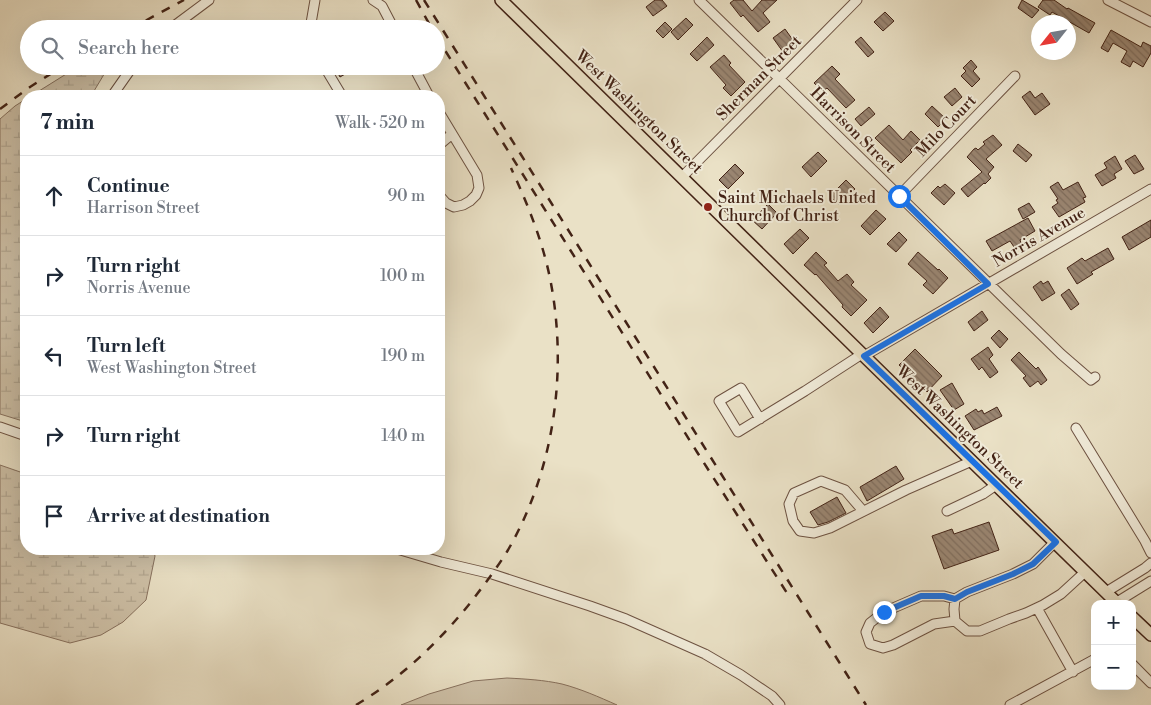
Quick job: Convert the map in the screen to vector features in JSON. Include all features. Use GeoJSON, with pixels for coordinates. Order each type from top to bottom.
{"type":"FeatureCollection","features":[{"type":"Feature","properties":{"kind":"main road","name":"West Washington Street"},"geometry":{"type":"LineString","coordinates":[[503,1],[1115,600]]}},
{"type":"Feature","properties":{"kind":"main road"},"geometry":{"type":"LineString","coordinates":[[1136,625],[1151,635]]}},
{"type":"Feature","properties":{"kind":"street"},"geometry":{"type":"LineString","coordinates":[[182,20],[209,0]]}},
{"type":"Feature","properties":{"kind":"street"},"geometry":{"type":"LineString","coordinates":[[312,20],[315,0]]}},
{"type":"Feature","properties":{"kind":"street"},"geometry":{"type":"LineString","coordinates":[[374,0],[382,6],[389,20]]}},
{"type":"Feature","properties":{"kind":"street","name":"Harrison Street"},"geometry":{"type":"LineString","coordinates":[[699,0],[1060,354],[1091,380],[1095,378]]}},
{"type":"Feature","properties":{"kind":"street","name":"Sherman Street"},"geometry":{"type":"LineString","coordinates":[[682,178],[857,0]]}},
{"type":"Feature","properties":{"kind":"street"},"geometry":{"type":"LineString","coordinates":[[1108,0],[1151,22]]}},
{"type":"Feature","properties":{"kind":"street"},"geometry":{"type":"LineString","coordinates":[[116,90],[127,75]]}},
{"type":"Feature","properties":{"kind":"street"},"geometry":{"type":"LineString","coordinates":[[329,75],[338,90]]}},
{"type":"Feature","properties":{"kind":"street"},"geometry":{"type":"LineString","coordinates":[[418,75],[427,90]]}},
{"type":"Feature","properties":{"kind":"street","name":"Milo Court"},"geometry":{"type":"LineString","coordinates":[[899,196],[1015,76]]}},
{"type":"Feature","properties":{"kind":"street"},"geometry":{"type":"LineString","coordinates":[[445,122],[476,175],[479,188],[470,201],[463,205],[454,207],[445,202]]}},
{"type":"Feature","properties":{"kind":"street"},"geometry":{"type":"LineString","coordinates":[[445,140],[452,134]]}},
{"type":"Feature","properties":{"kind":"street","name":"Norris Avenue"},"geometry":{"type":"LineString","coordinates":[[760,419],[740,388],[719,400],[738,432],[760,419],[863,355],[1151,189]]}},
{"type":"Feature","properties":{"kind":"street"},"geometry":{"type":"LineString","coordinates":[[0,428],[20,434]]}},
{"type":"Feature","properties":{"kind":"street"},"geometry":{"type":"LineString","coordinates":[[1076,428],[1151,553]]}},
{"type":"Feature","properties":{"kind":"street"},"geometry":{"type":"LineString","coordinates":[[864,511],[845,490],[821,481],[794,493],[789,504],[793,521],[800,531],[814,534],[830,528],[864,511],[906,490],[972,461]]}},
{"type":"Feature","properties":{"kind":"street"},"geometry":{"type":"LineString","coordinates":[[947,511],[996,485]]}},
{"type":"Feature","properties":{"kind":"street"},"geometry":{"type":"LineString","coordinates":[[1056,542],[1033,564],[955,599],[944,596],[921,596],[884,612],[870,623],[866,632],[870,644],[883,648],[893,645],[934,624],[955,621],[967,630],[980,631],[1037,608],[1061,594],[1085,572]]}},
{"type":"Feature","properties":{"kind":"street"},"geometry":{"type":"LineString","coordinates":[[417,555],[492,574],[626,619],[705,654],[772,696],[780,705]]}},
{"type":"Feature","properties":{"kind":"street"},"geometry":{"type":"LineString","coordinates":[[1106,592],[1151,563]]}},
{"type":"Feature","properties":{"kind":"street"},"geometry":{"type":"LineString","coordinates":[[1122,600],[1151,581]]}},
{"type":"Feature","properties":{"kind":"street"},"geometry":{"type":"LineString","coordinates":[[955,599],[955,621]]}},
{"type":"Feature","properties":{"kind":"street"},"geometry":{"type":"LineString","coordinates":[[1037,608],[1072,672]]}},
{"type":"Feature","properties":{"kind":"street"},"geometry":{"type":"LineString","coordinates":[[1010,705],[1091,662]]}},
{"type":"Feature","properties":{"kind":"street"},"geometry":{"type":"LineString","coordinates":[[1136,668],[1151,683]]}},
{"type":"Feature","properties":{"kind":"green space"},"geometry":{"type":"Polygon","coordinates":[[[65,75],[104,75],[95,90],[41,90],[65,75]]]}},
{"type":"Feature","properties":{"kind":"green space"},"geometry":{"type":"Polygon","coordinates":[[[20,103],[20,420],[0,414],[0,119],[20,103]]]}},
{"type":"Feature","properties":{"kind":"green space"},"geometry":{"type":"Polygon","coordinates":[[[0,465],[20,472],[20,555],[155,555],[146,600],[123,622],[101,635],[70,643],[0,623],[0,465]]]}},
{"type":"Feature","properties":{"kind":"green space"},"geometry":{"type":"Polygon","coordinates":[[[507,678],[562,684],[617,705],[401,705],[429,694],[473,681],[507,678]]]}},
{"type":"Feature","properties":{"kind":"building"},"geometry":{"type":"Polygon","coordinates":[[[655,0],[662,0],[667,6],[653,16],[646,7],[655,0]]]}},
{"type":"Feature","properties":{"kind":"building"},"geometry":{"type":"Polygon","coordinates":[[[734,0],[743,0],[752,11],[762,0],[777,0],[763,13],[770,22],[758,32],[743,15],[741,17],[730,3],[734,0]]]}},
{"type":"Feature","properties":{"kind":"building"},"geometry":{"type":"Polygon","coordinates":[[[1022,0],[1039,10],[1035,15],[1031,15],[1031,17],[1018,8],[1022,0]]]}},
{"type":"Feature","properties":{"kind":"building"},"geometry":{"type":"Polygon","coordinates":[[[1043,0],[1054,0],[1095,23],[1089,33],[1076,26],[1076,15],[1057,15],[1052,12],[1050,15],[1038,7],[1043,0]]]}},
{"type":"Feature","properties":{"kind":"building"},"geometry":{"type":"Polygon","coordinates":[[[885,12],[894,21],[883,31],[874,22],[885,12]]]}},
{"type":"Feature","properties":{"kind":"building"},"geometry":{"type":"Polygon","coordinates":[[[686,18],[693,25],[678,40],[671,32],[686,18]]]}},
{"type":"Feature","properties":{"kind":"building"},"geometry":{"type":"Polygon","coordinates":[[[665,22],[672,29],[663,38],[656,31],[665,22]]]}},
{"type":"Feature","properties":{"kind":"building"},"geometry":{"type":"Polygon","coordinates":[[[785,29],[795,43],[783,52],[773,38],[785,29]]]}},
{"type":"Feature","properties":{"kind":"building"},"geometry":{"type":"Polygon","coordinates":[[[1111,30],[1141,47],[1143,42],[1151,46],[1151,53],[1143,67],[1133,61],[1130,67],[1121,62],[1127,51],[1113,43],[1108,52],[1101,48],[1111,30]]]}},
{"type":"Feature","properties":{"kind":"building"},"geometry":{"type":"Polygon","coordinates":[[[707,37],[714,45],[697,61],[690,54],[707,37]]]}},
{"type":"Feature","properties":{"kind":"building"},"geometry":{"type":"Polygon","coordinates":[[[861,37],[874,52],[868,57],[855,42],[861,37]]]}},
{"type":"Feature","properties":{"kind":"building"},"geometry":{"type":"Polygon","coordinates":[[[724,55],[731,63],[729,65],[745,82],[731,96],[723,88],[726,85],[710,67],[724,55]]]}},
{"type":"Feature","properties":{"kind":"building"},"geometry":{"type":"Polygon","coordinates":[[[971,60],[977,67],[973,71],[980,79],[972,87],[961,76],[966,71],[963,68],[971,60]]]}},
{"type":"Feature","properties":{"kind":"building"},"geometry":{"type":"Polygon","coordinates":[[[832,66],[840,74],[835,79],[855,100],[846,108],[827,88],[823,91],[814,83],[832,66]]]}},
{"type":"Feature","properties":{"kind":"building"},"geometry":{"type":"Polygon","coordinates":[[[955,88],[962,97],[952,106],[944,97],[955,88]]]}},
{"type":"Feature","properties":{"kind":"building"},"geometry":{"type":"Polygon","coordinates":[[[1030,91],[1035,98],[1042,93],[1050,104],[1035,115],[1022,97],[1030,91]]]}},
{"type":"Feature","properties":{"kind":"building"},"geometry":{"type":"Polygon","coordinates":[[[932,106],[946,119],[938,127],[925,114],[932,106]]]}},
{"type":"Feature","properties":{"kind":"building"},"geometry":{"type":"Polygon","coordinates":[[[869,107],[875,114],[861,126],[855,119],[869,107]]]}},
{"type":"Feature","properties":{"kind":"building"},"geometry":{"type":"Polygon","coordinates":[[[889,125],[903,140],[911,131],[920,140],[901,163],[875,138],[889,125]]]}},
{"type":"Feature","properties":{"kind":"building"},"geometry":{"type":"Polygon","coordinates":[[[993,135],[1002,145],[986,159],[994,167],[988,174],[991,178],[968,197],[961,189],[982,172],[967,157],[974,149],[978,150],[985,144],[983,142],[993,135]]]}},
{"type":"Feature","properties":{"kind":"building"},"geometry":{"type":"Polygon","coordinates":[[[1018,144],[1032,155],[1026,162],[1013,151],[1018,144]]]}},
{"type":"Feature","properties":{"kind":"building"},"geometry":{"type":"Polygon","coordinates":[[[818,152],[827,161],[811,177],[802,167],[818,152]]]}},
{"type":"Feature","properties":{"kind":"building"},"geometry":{"type":"Polygon","coordinates":[[[1135,155],[1144,169],[1134,174],[1125,161],[1135,155]]]}},
{"type":"Feature","properties":{"kind":"building"},"geometry":{"type":"Polygon","coordinates":[[[1115,156],[1122,169],[1114,174],[1116,178],[1102,186],[1095,175],[1107,168],[1104,163],[1115,156]]]}},
{"type":"Feature","properties":{"kind":"building"},"geometry":{"type":"Polygon","coordinates":[[[735,164],[744,173],[728,189],[719,180],[735,164]]]}},
{"type":"Feature","properties":{"kind":"building"},"geometry":{"type":"Polygon","coordinates":[[[846,180],[855,189],[839,205],[830,196],[846,180]]]}},
{"type":"Feature","properties":{"kind":"building"},"geometry":{"type":"Polygon","coordinates":[[[1058,182],[1063,190],[1078,182],[1086,197],[1083,198],[1085,202],[1059,217],[1052,207],[1058,203],[1056,200],[1058,199],[1050,187],[1058,182]]]}},
{"type":"Feature","properties":{"kind":"building"},"geometry":{"type":"Polygon","coordinates":[[[945,184],[955,193],[944,205],[931,193],[938,186],[940,188],[945,184]]]}},
{"type":"Feature","properties":{"kind":"building"},"geometry":{"type":"Polygon","coordinates":[[[1029,203],[1035,212],[1023,219],[1018,209],[1029,203]]]}},
{"type":"Feature","properties":{"kind":"building"},"geometry":{"type":"Polygon","coordinates":[[[768,204],[777,213],[762,229],[752,220],[768,204]]]}},
{"type":"Feature","properties":{"kind":"building"},"geometry":{"type":"Polygon","coordinates":[[[876,210],[886,219],[870,235],[861,226],[876,210]]]}},
{"type":"Feature","properties":{"kind":"building"},"geometry":{"type":"Polygon","coordinates":[[[1028,218],[1035,231],[1020,240],[1021,243],[1014,247],[1010,241],[992,251],[986,241],[1028,218]]]}},
{"type":"Feature","properties":{"kind":"building"},"geometry":{"type":"Polygon","coordinates":[[[1151,220],[1151,237],[1129,250],[1122,237],[1151,220]]]}},
{"type":"Feature","properties":{"kind":"building"},"geometry":{"type":"Polygon","coordinates":[[[800,229],[809,238],[793,254],[784,244],[800,229]]]}},
{"type":"Feature","properties":{"kind":"building"},"geometry":{"type":"Polygon","coordinates":[[[899,232],[907,240],[896,252],[887,244],[899,232]]]}},
{"type":"Feature","properties":{"kind":"building"},"geometry":{"type":"Polygon","coordinates":[[[1108,248],[1114,259],[1091,272],[1093,274],[1077,284],[1067,268],[1082,258],[1085,261],[1108,248]]]}},
{"type":"Feature","properties":{"kind":"building"},"geometry":{"type":"Polygon","coordinates":[[[816,252],[827,263],[824,265],[838,281],[847,274],[854,282],[851,285],[867,300],[851,316],[816,274],[804,265],[816,252]]]}},
{"type":"Feature","properties":{"kind":"building"},"geometry":{"type":"Polygon","coordinates":[[[918,252],[948,278],[933,294],[923,285],[927,281],[908,264],[918,252]]]}},
{"type":"Feature","properties":{"kind":"building"},"geometry":{"type":"Polygon","coordinates":[[[1041,281],[1043,284],[1048,281],[1055,293],[1042,301],[1033,287],[1041,281]]]}},
{"type":"Feature","properties":{"kind":"building"},"geometry":{"type":"Polygon","coordinates":[[[1069,289],[1079,304],[1071,310],[1061,295],[1069,289]]]}},
{"type":"Feature","properties":{"kind":"building"},"geometry":{"type":"Polygon","coordinates":[[[880,307],[889,317],[873,333],[864,323],[880,307]]]}},
{"type":"Feature","properties":{"kind":"building"},"geometry":{"type":"Polygon","coordinates":[[[982,311],[988,320],[974,331],[968,322],[982,311]]]}},
{"type":"Feature","properties":{"kind":"building"},"geometry":{"type":"Polygon","coordinates":[[[999,330],[1008,339],[1000,348],[991,338],[999,330]]]}},
{"type":"Feature","properties":{"kind":"building"},"geometry":{"type":"Polygon","coordinates":[[[988,347],[993,355],[989,359],[998,372],[990,378],[982,367],[979,370],[971,359],[988,347]]]}},
{"type":"Feature","properties":{"kind":"building"},"geometry":{"type":"Polygon","coordinates":[[[915,349],[942,376],[927,392],[899,365],[915,349]]]}},
{"type":"Feature","properties":{"kind":"building"},"geometry":{"type":"Polygon","coordinates":[[[1019,352],[1036,369],[1038,367],[1047,380],[1041,385],[1038,381],[1030,387],[1023,378],[1026,376],[1011,360],[1019,352]]]}},
{"type":"Feature","properties":{"kind":"building"},"geometry":{"type":"Polygon","coordinates":[[[952,383],[964,404],[954,410],[940,390],[952,383]]]}},
{"type":"Feature","properties":{"kind":"building"},"geometry":{"type":"Polygon","coordinates":[[[997,407],[1002,416],[974,430],[965,416],[976,409],[978,412],[982,410],[984,414],[997,407]]]}},
{"type":"Feature","properties":{"kind":"building"},"geometry":{"type":"Polygon","coordinates":[[[896,466],[904,479],[867,501],[860,487],[896,466]]]}},
{"type":"Feature","properties":{"kind":"building"},"geometry":{"type":"Polygon","coordinates":[[[837,497],[846,513],[818,525],[810,512],[837,497]]]}},
{"type":"Feature","properties":{"kind":"building"},"geometry":{"type":"Polygon","coordinates":[[[989,522],[999,550],[944,569],[932,536],[952,529],[954,534],[989,522]]]}},
{"type":"Feature","properties":{"kind":"railway"},"geometry":{"type":"LineString","coordinates":[[147,20],[184,0]]}},
{"type":"Feature","properties":{"kind":"railway"},"geometry":{"type":"LineString","coordinates":[[416,0],[427,20]]}},
{"type":"Feature","properties":{"kind":"railway"},"geometry":{"type":"LineString","coordinates":[[424,0],[437,20]]}},
{"type":"Feature","properties":{"kind":"railway"},"geometry":{"type":"LineString","coordinates":[[445,33],[866,705]]}},
{"type":"Feature","properties":{"kind":"railway"},"geometry":{"type":"LineString","coordinates":[[445,50],[787,593]]}},
{"type":"Feature","properties":{"kind":"railway"},"geometry":{"type":"LineString","coordinates":[[26,90],[49,75]]}},
{"type":"Feature","properties":{"kind":"railway"},"geometry":{"type":"LineString","coordinates":[[0,109],[20,94]]}},
{"type":"Feature","properties":{"kind":"railway"},"geometry":{"type":"LineString","coordinates":[[356,705],[373,695],[418,659],[445,632],[476,596],[508,550],[536,489],[546,456],[557,390],[558,356],[552,289],[541,243],[511,168]]}},
{"type":"Feature","properties":{"kind":"place","name":"Saint Michaels United Church of Christ"},"geometry":{"type":"Point","coordinates":[708,207]}},
{"type":"Feature","properties":{"kind":"route"},"geometry":{"type":"LineString","coordinates":[[884,612],[921,596],[944,596],[955,599],[1033,564],[1056,542],[864,356],[988,284],[899,196]]}}]}
